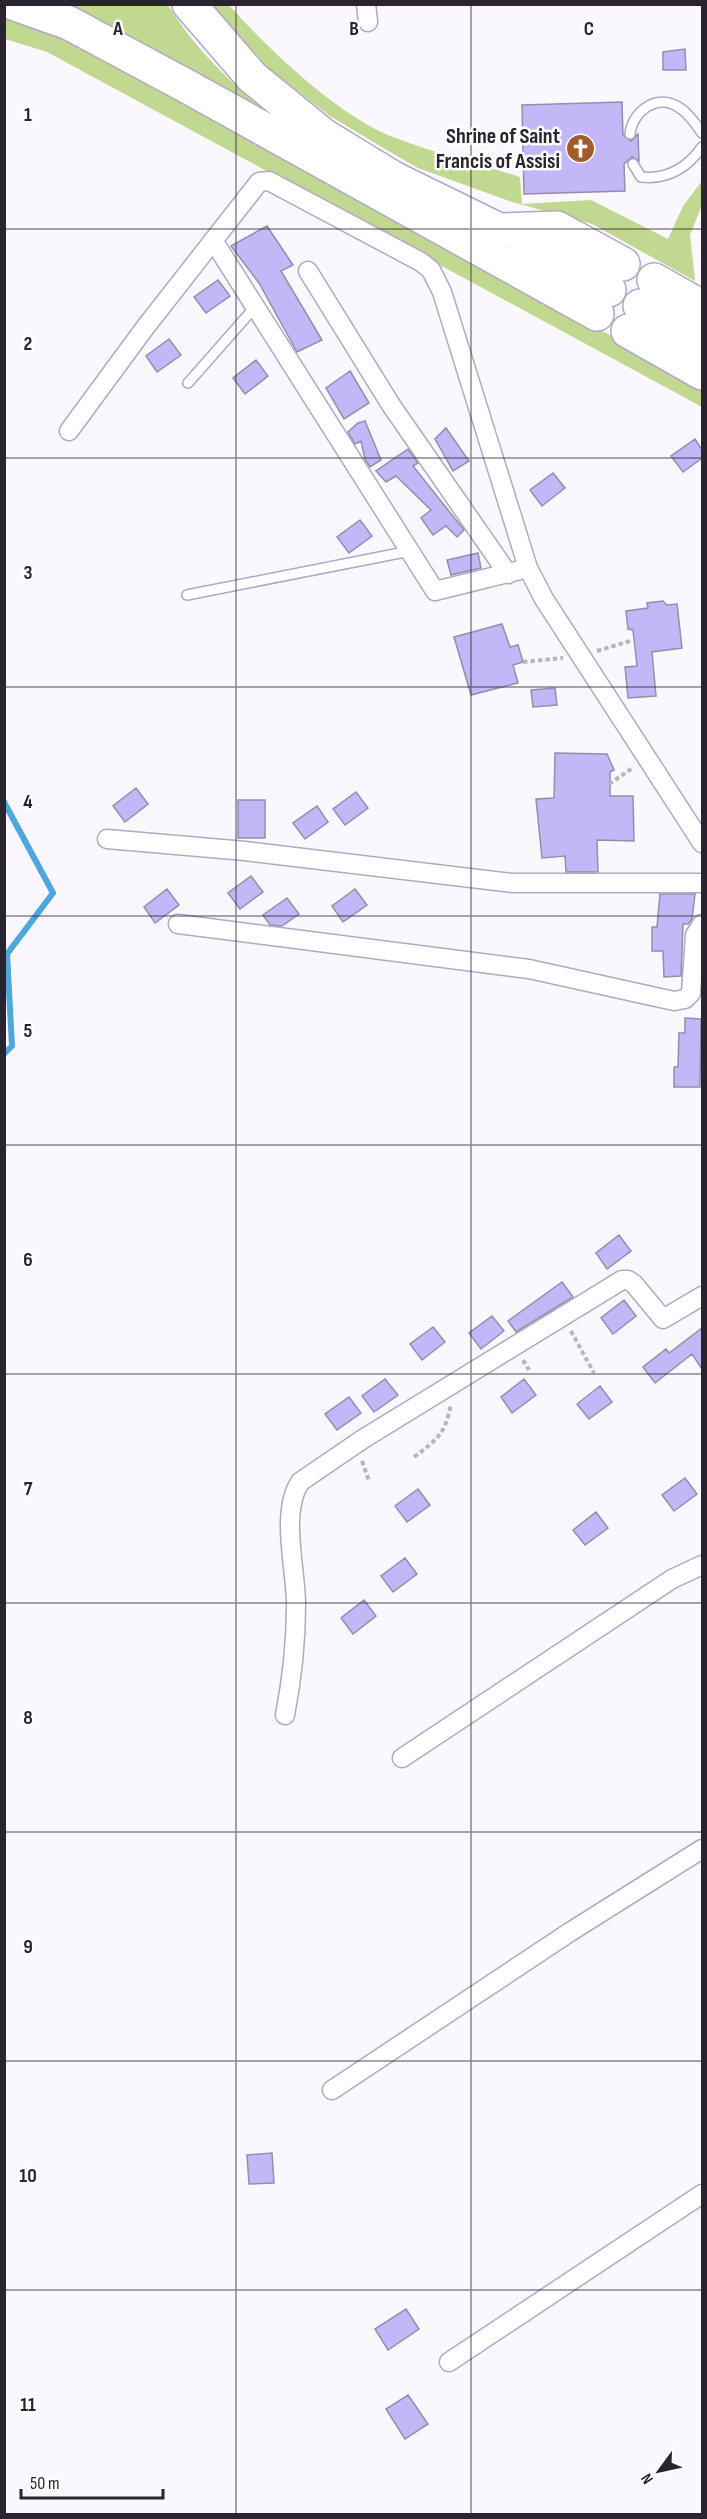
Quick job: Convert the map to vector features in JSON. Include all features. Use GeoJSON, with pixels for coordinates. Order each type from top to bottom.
{"type":"FeatureCollection","features":[{"type":"Feature","properties":{"kind":"highway"},"geometry":{"type":"LineString","coordinates":[[15,4],[69,23],[170,77],[610,289],[557,228],[499,230],[395,179],[323,135],[252,77],[189,4]]}},
{"type":"Feature","properties":{"kind":"highway"},"geometry":{"type":"LineString","coordinates":[[641,306],[702,307]]}},
{"type":"Feature","properties":{"kind":"highway"},"geometry":{"type":"LineString","coordinates":[[641,306],[702,340]]}},
{"type":"Feature","properties":{"kind":"highway"},"geometry":{"type":"LineString","coordinates":[[641,306],[702,373]]}},
{"type":"Feature","properties":{"kind":"street"},"geometry":{"type":"LineString","coordinates":[[69,431],[255,184],[264,180],[421,262],[431,270],[442,292],[528,568],[544,599],[702,843]]}},
{"type":"Feature","properties":{"kind":"street"},"geometry":{"type":"LineString","coordinates":[[213,240],[436,592],[528,568]]}},
{"type":"Feature","properties":{"kind":"street"},"geometry":{"type":"LineString","coordinates":[[308,271],[392,405],[508,574]]}},
{"type":"Feature","properties":{"kind":"street"},"geometry":{"type":"LineString","coordinates":[[107,839],[245,851],[512,883],[702,883]]}},
{"type":"Feature","properties":{"kind":"street"},"geometry":{"type":"LineString","coordinates":[[178,924],[529,969],[674,1000],[685,999],[691,993],[695,935],[702,924]]}},
{"type":"Feature","properties":{"kind":"street"},"geometry":{"type":"LineString","coordinates":[[285,1715],[291,1684],[296,1608],[289,1515],[294,1491],[314,1470],[622,1280],[628,1280],[634,1284],[663,1319],[702,1296]]}},
{"type":"Feature","properties":{"kind":"street"},"geometry":{"type":"LineString","coordinates":[[402,1758],[672,1580],[702,1565]]}},
{"type":"Feature","properties":{"kind":"street"},"geometry":{"type":"LineString","coordinates":[[332,2090],[570,1932],[702,1850]]}},
{"type":"Feature","properties":{"kind":"street"},"geometry":{"type":"LineString","coordinates":[[449,2362],[702,2194]]}},
{"type":"Feature","properties":{"kind":"lane"},"geometry":{"type":"LineString","coordinates":[[630,134],[632,122],[639,112],[661,103],[670,103],[680,108],[702,133]]}},
{"type":"Feature","properties":{"kind":"lane"},"geometry":{"type":"LineString","coordinates":[[633,164],[641,177],[664,175],[686,166],[702,147]]}},
{"type":"Feature","properties":{"kind":"lane"},"geometry":{"type":"LineString","coordinates":[[188,383],[255,307]]}},
{"type":"Feature","properties":{"kind":"lane"},"geometry":{"type":"LineString","coordinates":[[187,595],[410,552]]}},
{"type":"Feature","properties":{"kind":"path"},"geometry":{"type":"LineString","coordinates":[[523,662],[581,656],[630,641]]}},
{"type":"Feature","properties":{"kind":"path"},"geometry":{"type":"LineString","coordinates":[[609,784],[647,758]]}},
{"type":"Feature","properties":{"kind":"path"},"geometry":{"type":"LineString","coordinates":[[563,1317],[594,1373]]}},
{"type":"Feature","properties":{"kind":"path"},"geometry":{"type":"LineString","coordinates":[[414,1456],[438,1439],[444,1431],[454,1383]]}},
{"type":"Feature","properties":{"kind":"green space"},"geometry":{"type":"Polygon","coordinates":[[[45,5],[168,5],[191,38],[218,68],[278,122],[45,5]]]}},
{"type":"Feature","properties":{"kind":"green space"},"geometry":{"type":"Polygon","coordinates":[[[212,5],[229,5],[305,80],[327,98],[372,127],[424,148],[520,177],[522,204],[591,200],[668,239],[683,206],[702,181],[702,205],[690,235],[695,281],[592,224],[512,202],[418,168],[330,116],[268,68],[212,5]]]}},
{"type":"Feature","properties":{"kind":"green space"},"geometry":{"type":"Polygon","coordinates":[[[4,18],[105,59],[474,262],[687,375],[702,384],[702,407],[47,52],[5,39],[4,18]]]}},
{"type":"Feature","properties":{"kind":"building"},"geometry":{"type":"Polygon","coordinates":[[[685,49],[686,70],[663,70],[663,52],[685,49]]]}},
{"type":"Feature","properties":{"kind":"building","name":"Shrine of Saint Francis of Assisi"},"geometry":{"type":"Polygon","coordinates":[[[622,102],[623,135],[631,141],[638,134],[639,161],[632,157],[624,164],[625,191],[524,194],[522,105],[622,102]]]}},
{"type":"Feature","properties":{"kind":"building"},"geometry":{"type":"Polygon","coordinates":[[[267,226],[293,265],[281,271],[322,340],[297,352],[259,283],[231,246],[267,226]]]}},
{"type":"Feature","properties":{"kind":"building"},"geometry":{"type":"Polygon","coordinates":[[[218,280],[230,296],[206,313],[194,297],[218,280]]]}},
{"type":"Feature","properties":{"kind":"building"},"geometry":{"type":"Polygon","coordinates":[[[169,339],[181,355],[157,372],[146,356],[169,339]]]}},
{"type":"Feature","properties":{"kind":"building"},"geometry":{"type":"Polygon","coordinates":[[[256,360],[268,376],[245,394],[233,378],[256,360]]]}},
{"type":"Feature","properties":{"kind":"building"},"geometry":{"type":"Polygon","coordinates":[[[350,371],[369,403],[344,419],[326,388],[350,371]]]}},
{"type":"Feature","properties":{"kind":"building"},"geometry":{"type":"Polygon","coordinates":[[[365,421],[381,460],[370,467],[365,459],[361,441],[355,444],[348,432],[358,423],[365,421]]]}},
{"type":"Feature","properties":{"kind":"building"},"geometry":{"type":"Polygon","coordinates":[[[446,428],[469,461],[453,471],[435,439],[446,428]]]}},
{"type":"Feature","properties":{"kind":"building"},"geometry":{"type":"Polygon","coordinates":[[[695,439],[702,450],[702,458],[683,472],[671,456],[695,439]]]}},
{"type":"Feature","properties":{"kind":"building"},"geometry":{"type":"Polygon","coordinates":[[[408,449],[418,463],[413,466],[464,530],[457,537],[446,526],[433,535],[421,518],[431,510],[396,476],[386,482],[376,471],[408,449]]]}},
{"type":"Feature","properties":{"kind":"building"},"geometry":{"type":"Polygon","coordinates":[[[553,473],[565,488],[542,506],[530,490],[553,473]]]}},
{"type":"Feature","properties":{"kind":"building"},"geometry":{"type":"Polygon","coordinates":[[[360,520],[372,536],[349,553],[337,537],[360,520]]]}},
{"type":"Feature","properties":{"kind":"building"},"geometry":{"type":"Polygon","coordinates":[[[478,553],[481,568],[451,575],[447,560],[478,553]]]}},
{"type":"Feature","properties":{"kind":"building"},"geometry":{"type":"Polygon","coordinates":[[[663,601],[667,605],[677,604],[682,648],[652,652],[656,696],[628,698],[625,667],[637,666],[633,630],[628,629],[626,611],[648,608],[647,603],[663,601]]]}},
{"type":"Feature","properties":{"kind":"building"},"geometry":{"type":"Polygon","coordinates":[[[502,624],[510,647],[518,645],[523,662],[513,665],[518,683],[471,695],[454,637],[502,624]]]}},
{"type":"Feature","properties":{"kind":"building"},"geometry":{"type":"Polygon","coordinates":[[[555,688],[557,705],[533,707],[531,690],[555,688]]]}},
{"type":"Feature","properties":{"kind":"building"},"geometry":{"type":"Polygon","coordinates":[[[555,753],[607,754],[614,770],[610,772],[610,796],[633,796],[634,841],[597,840],[598,872],[566,872],[565,856],[542,858],[536,799],[554,798],[555,753]]]}},
{"type":"Feature","properties":{"kind":"building"},"geometry":{"type":"Polygon","coordinates":[[[136,788],[148,804],[125,822],[113,806],[136,788]]]}},
{"type":"Feature","properties":{"kind":"building"},"geometry":{"type":"Polygon","coordinates":[[[356,792],[368,808],[345,825],[333,809],[356,792]]]}},
{"type":"Feature","properties":{"kind":"building"},"geometry":{"type":"Polygon","coordinates":[[[238,800],[265,800],[265,838],[238,838],[238,800]]]}},
{"type":"Feature","properties":{"kind":"building"},"geometry":{"type":"Polygon","coordinates":[[[317,806],[328,822],[305,839],[293,823],[317,806]]]}},
{"type":"Feature","properties":{"kind":"building"},"geometry":{"type":"Polygon","coordinates":[[[251,876],[263,892],[240,909],[228,893],[251,876]]]}},
{"type":"Feature","properties":{"kind":"building"},"geometry":{"type":"Polygon","coordinates":[[[167,889],[179,905],[155,923],[144,907],[167,889]]]}},
{"type":"Feature","properties":{"kind":"building"},"geometry":{"type":"Polygon","coordinates":[[[355,889],[367,905],[343,922],[332,906],[355,889]]]}},
{"type":"Feature","properties":{"kind":"building"},"geometry":{"type":"Polygon","coordinates":[[[660,894],[695,894],[692,919],[688,924],[683,924],[681,976],[664,977],[663,951],[652,951],[652,927],[657,927],[660,894]]]}},
{"type":"Feature","properties":{"kind":"building"},"geometry":{"type":"Polygon","coordinates":[[[287,898],[299,914],[282,926],[270,925],[263,915],[287,898]]]}},
{"type":"Feature","properties":{"kind":"building"},"geometry":{"type":"Polygon","coordinates":[[[685,1018],[701,1019],[700,1087],[674,1087],[674,1067],[678,1067],[679,1033],[685,1033],[685,1018]]]}},
{"type":"Feature","properties":{"kind":"building"},"geometry":{"type":"Polygon","coordinates":[[[619,1235],[631,1251],[607,1269],[596,1253],[619,1235]]]}},
{"type":"Feature","properties":{"kind":"building"},"geometry":{"type":"Polygon","coordinates":[[[562,1282],[573,1297],[516,1332],[508,1321],[562,1282]]]}},
{"type":"Feature","properties":{"kind":"building"},"geometry":{"type":"Polygon","coordinates":[[[624,1300],[636,1316],[613,1334],[601,1318],[624,1300]]]}},
{"type":"Feature","properties":{"kind":"building"},"geometry":{"type":"Polygon","coordinates":[[[492,1316],[504,1331],[481,1349],[469,1333],[492,1316]]]}},
{"type":"Feature","properties":{"kind":"building"},"geometry":{"type":"Polygon","coordinates":[[[433,1327],[445,1342],[422,1360],[410,1344],[433,1327]]]}},
{"type":"Feature","properties":{"kind":"building"},"geometry":{"type":"Polygon","coordinates":[[[702,1328],[702,1369],[692,1354],[655,1383],[643,1367],[666,1349],[669,1353],[702,1328]]]}},
{"type":"Feature","properties":{"kind":"building"},"geometry":{"type":"Polygon","coordinates":[[[385,1379],[398,1395],[374,1412],[362,1396],[385,1379]]]}},
{"type":"Feature","properties":{"kind":"building"},"geometry":{"type":"Polygon","coordinates":[[[524,1379],[536,1395],[512,1413],[501,1397],[524,1379]]]}},
{"type":"Feature","properties":{"kind":"building"},"geometry":{"type":"Polygon","coordinates":[[[600,1386],[612,1402],[589,1419],[577,1404],[600,1386]]]}},
{"type":"Feature","properties":{"kind":"building"},"geometry":{"type":"Polygon","coordinates":[[[349,1397],[361,1413],[337,1430],[325,1414],[349,1397]]]}},
{"type":"Feature","properties":{"kind":"building"},"geometry":{"type":"Polygon","coordinates":[[[685,1478],[697,1494],[674,1511],[662,1495],[685,1478]]]}},
{"type":"Feature","properties":{"kind":"building"},"geometry":{"type":"Polygon","coordinates":[[[418,1489],[430,1505],[407,1522],[395,1506],[418,1489]]]}},
{"type":"Feature","properties":{"kind":"building"},"geometry":{"type":"Polygon","coordinates":[[[596,1512],[608,1528],[585,1545],[573,1530],[596,1512]]]}},
{"type":"Feature","properties":{"kind":"building"},"geometry":{"type":"Polygon","coordinates":[[[405,1558],[417,1574],[393,1592],[381,1576],[405,1558]]]}},
{"type":"Feature","properties":{"kind":"building"},"geometry":{"type":"Polygon","coordinates":[[[364,1600],[376,1616],[353,1634],[341,1618],[364,1600]]]}},
{"type":"Feature","properties":{"kind":"building"},"geometry":{"type":"Polygon","coordinates":[[[272,2153],[274,2183],[249,2184],[247,2155],[272,2153]]]}},
{"type":"Feature","properties":{"kind":"building"},"geometry":{"type":"Polygon","coordinates":[[[406,2309],[419,2329],[388,2350],[375,2329],[406,2309]]]}},
{"type":"Feature","properties":{"kind":"building"},"geometry":{"type":"Polygon","coordinates":[[[408,2395],[428,2424],[405,2439],[386,2409],[408,2395]]]}},
{"type":"Feature","properties":{"kind":"waterway"},"geometry":{"type":"LineString","coordinates":[[4,802],[53,893],[7,954],[12,1046],[4,1054]]}},
{"type":"Feature","properties":{"kind":"place","name":"Shrine of Saint Francis of Assisi"},"geometry":{"type":"Point","coordinates":[581,149]}}]}
